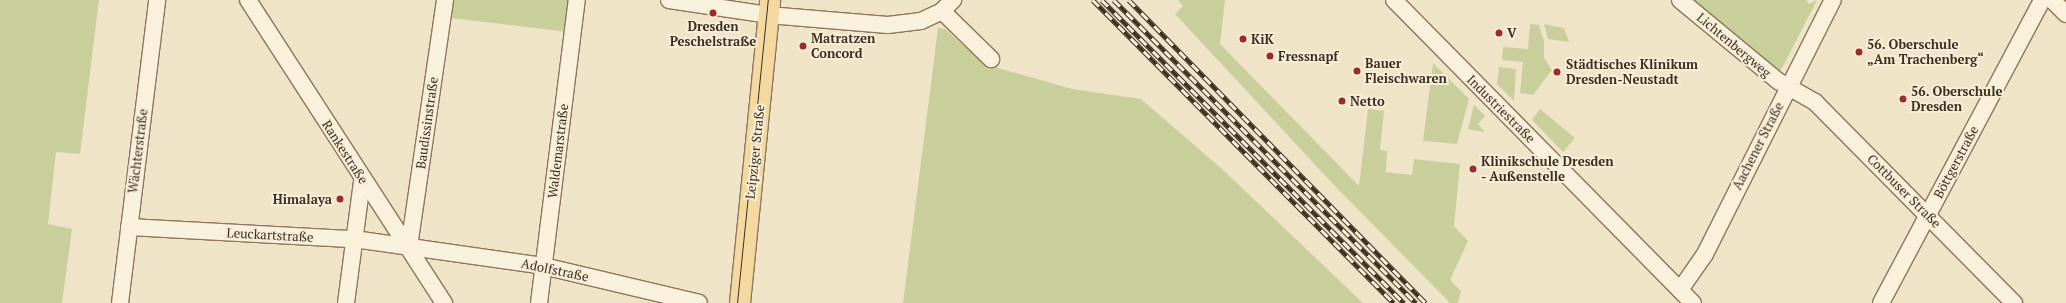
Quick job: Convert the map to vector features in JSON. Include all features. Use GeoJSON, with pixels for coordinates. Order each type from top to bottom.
{"type":"FeatureCollection","features":[{"type":"Feature","properties":{"kind":"main road","name":"Leipziger Straße"},"geometry":{"type":"LineString","coordinates":[[740,303],[769,7]]}},
{"type":"Feature","properties":{"kind":"street","name":"Wächterstraße"},"geometry":{"type":"LineString","coordinates":[[120,303],[157,0]]}},
{"type":"Feature","properties":{"kind":"street","name":"Rankestraße"},"geometry":{"type":"LineString","coordinates":[[248,0],[362,181],[409,247],[444,303]]}},
{"type":"Feature","properties":{"kind":"street","name":"Baudissinstraße"},"geometry":{"type":"LineString","coordinates":[[409,247],[445,0]]}},
{"type":"Feature","properties":{"kind":"street","name":"Waldemarstraße"},"geometry":{"type":"LineString","coordinates":[[539,303],[577,0]]}},
{"type":"Feature","properties":{"kind":"street"},"geometry":{"type":"LineString","coordinates":[[668,0],[769,7],[888,24],[921,21],[948,6],[991,59]]}},
{"type":"Feature","properties":{"kind":"street","name":"Industriestraße"},"geometry":{"type":"LineString","coordinates":[[1394,0],[1692,303]]}},
{"type":"Feature","properties":{"kind":"street","name":"Lichtenbergweg"},"geometry":{"type":"LineString","coordinates":[[1680,0],[1789,86]]}},
{"type":"Feature","properties":{"kind":"street","name":"Aachener Straße"},"geometry":{"type":"LineString","coordinates":[[1680,290],[1705,254],[1833,0]]}},
{"type":"Feature","properties":{"kind":"street","name":"Böttgerstraße"},"geometry":{"type":"LineString","coordinates":[[1881,303],[2042,0]]}},
{"type":"Feature","properties":{"kind":"street"},"geometry":{"type":"LineString","coordinates":[[2052,0],[2066,14]]}},
{"type":"Feature","properties":{"kind":"street","name":"Cottbuser Straße"},"geometry":{"type":"LineString","coordinates":[[1789,86],[1815,102],[2014,303]]}},
{"type":"Feature","properties":{"kind":"street"},"geometry":{"type":"LineString","coordinates":[[346,303],[362,181]]}},
{"type":"Feature","properties":{"kind":"street","name":"Leuckartstraße"},"geometry":{"type":"LineString","coordinates":[[129,227],[354,239],[409,247]]}},
{"type":"Feature","properties":{"kind":"street","name":"Adolfstraße"},"geometry":{"type":"LineString","coordinates":[[409,247],[543,266],[699,303]]}},
{"type":"Feature","properties":{"kind":"green space"},"geometry":{"type":"Polygon","coordinates":[[[0,0],[99,0],[80,154],[56,152],[48,224],[72,229],[62,303],[0,303],[0,0]]]}},
{"type":"Feature","properties":{"kind":"green space"},"geometry":{"type":"Polygon","coordinates":[[[453,0],[572,0],[568,32],[451,18],[453,0]]]}},
{"type":"Feature","properties":{"kind":"green space"},"geometry":{"type":"Polygon","coordinates":[[[1178,0],[1225,0],[1220,44],[1359,186],[1368,109],[1384,111],[1380,150],[1387,151],[1386,172],[1412,175],[1414,159],[1460,164],[1454,226],[1468,241],[1450,280],[1461,291],[1458,303],[1450,303],[1333,184],[1175,14],[1183,6],[1178,0]]]}},
{"type":"Feature","properties":{"kind":"green space"},"geometry":{"type":"Polygon","coordinates":[[[1688,0],[1806,0],[1809,4],[1817,0],[1778,76],[1688,0]]]}},
{"type":"Feature","properties":{"kind":"green space"},"geometry":{"type":"Polygon","coordinates":[[[1530,24],[1539,25],[1544,41],[1544,58],[1552,70],[1533,95],[1520,93],[1523,62],[1502,60],[1503,47],[1528,49],[1530,24]]]}},
{"type":"Feature","properties":{"kind":"green space"},"geometry":{"type":"Polygon","coordinates":[[[1544,24],[1564,28],[1569,42],[1548,39],[1544,24]]]}},
{"type":"Feature","properties":{"kind":"green space"},"geometry":{"type":"Polygon","coordinates":[[[938,28],[945,29],[984,64],[1072,89],[1141,99],[1222,169],[1363,303],[903,303],[938,28]]]}},
{"type":"Feature","properties":{"kind":"green space"},"geometry":{"type":"Polygon","coordinates":[[[1433,63],[1469,99],[1457,144],[1423,141],[1433,63]]]}},
{"type":"Feature","properties":{"kind":"green space"},"geometry":{"type":"Polygon","coordinates":[[[1499,67],[1516,69],[1514,101],[1497,84],[1499,67]]]}},
{"type":"Feature","properties":{"kind":"green space"},"geometry":{"type":"Polygon","coordinates":[[[1474,105],[1485,116],[1478,124],[1485,132],[1468,129],[1474,105]]]}},
{"type":"Feature","properties":{"kind":"green space"},"geometry":{"type":"Polygon","coordinates":[[[1540,109],[1575,138],[1563,152],[1532,120],[1540,109]]]}},
{"type":"Feature","properties":{"kind":"tram line"},"geometry":{"type":"LineString","coordinates":[[737,303],[768,0]]}},
{"type":"Feature","properties":{"kind":"railway"},"geometry":{"type":"LineString","coordinates":[[1093,0],[1394,303]]}},
{"type":"Feature","properties":{"kind":"railway"},"geometry":{"type":"LineString","coordinates":[[1102,0],[1404,303]]}},
{"type":"Feature","properties":{"kind":"railway"},"geometry":{"type":"LineString","coordinates":[[1114,0],[1416,303]]}},
{"type":"Feature","properties":{"kind":"railway"},"geometry":{"type":"LineString","coordinates":[[1129,0],[1426,303]]}},
{"type":"Feature","properties":{"kind":"place","name":"Dresden Peschelstraße"},"geometry":{"type":"Point","coordinates":[713,13]}},
{"type":"Feature","properties":{"kind":"place","name":"V"},"geometry":{"type":"Point","coordinates":[1499,33]}},
{"type":"Feature","properties":{"kind":"place","name":"KiK"},"geometry":{"type":"Point","coordinates":[1243,39]}},
{"type":"Feature","properties":{"kind":"place","name":"Matratzen Concord"},"geometry":{"type":"Point","coordinates":[803,46]}},
{"type":"Feature","properties":{"kind":"place","name":"56. Oberschule „Am Trachenberg“"},"geometry":{"type":"Point","coordinates":[1859,52]}},
{"type":"Feature","properties":{"kind":"place","name":"Fressnapf"},"geometry":{"type":"Point","coordinates":[1270,56]}},
{"type":"Feature","properties":{"kind":"place","name":"Bauer Fleischwaren"},"geometry":{"type":"Point","coordinates":[1357,71]}},
{"type":"Feature","properties":{"kind":"place","name":"Städtisches Klinikum Dresden-Neustadt"},"geometry":{"type":"Point","coordinates":[1557,72]}},
{"type":"Feature","properties":{"kind":"place","name":"56. Oberschule Dresden"},"geometry":{"type":"Point","coordinates":[1903,99]}},
{"type":"Feature","properties":{"kind":"place","name":"Netto"},"geometry":{"type":"Point","coordinates":[1342,101]}},
{"type":"Feature","properties":{"kind":"place","name":"Klinikschule Dresden - Außenstelle"},"geometry":{"type":"Point","coordinates":[1473,169]}},
{"type":"Feature","properties":{"kind":"place","name":"Himalaya"},"geometry":{"type":"Point","coordinates":[340,199]}}]}
